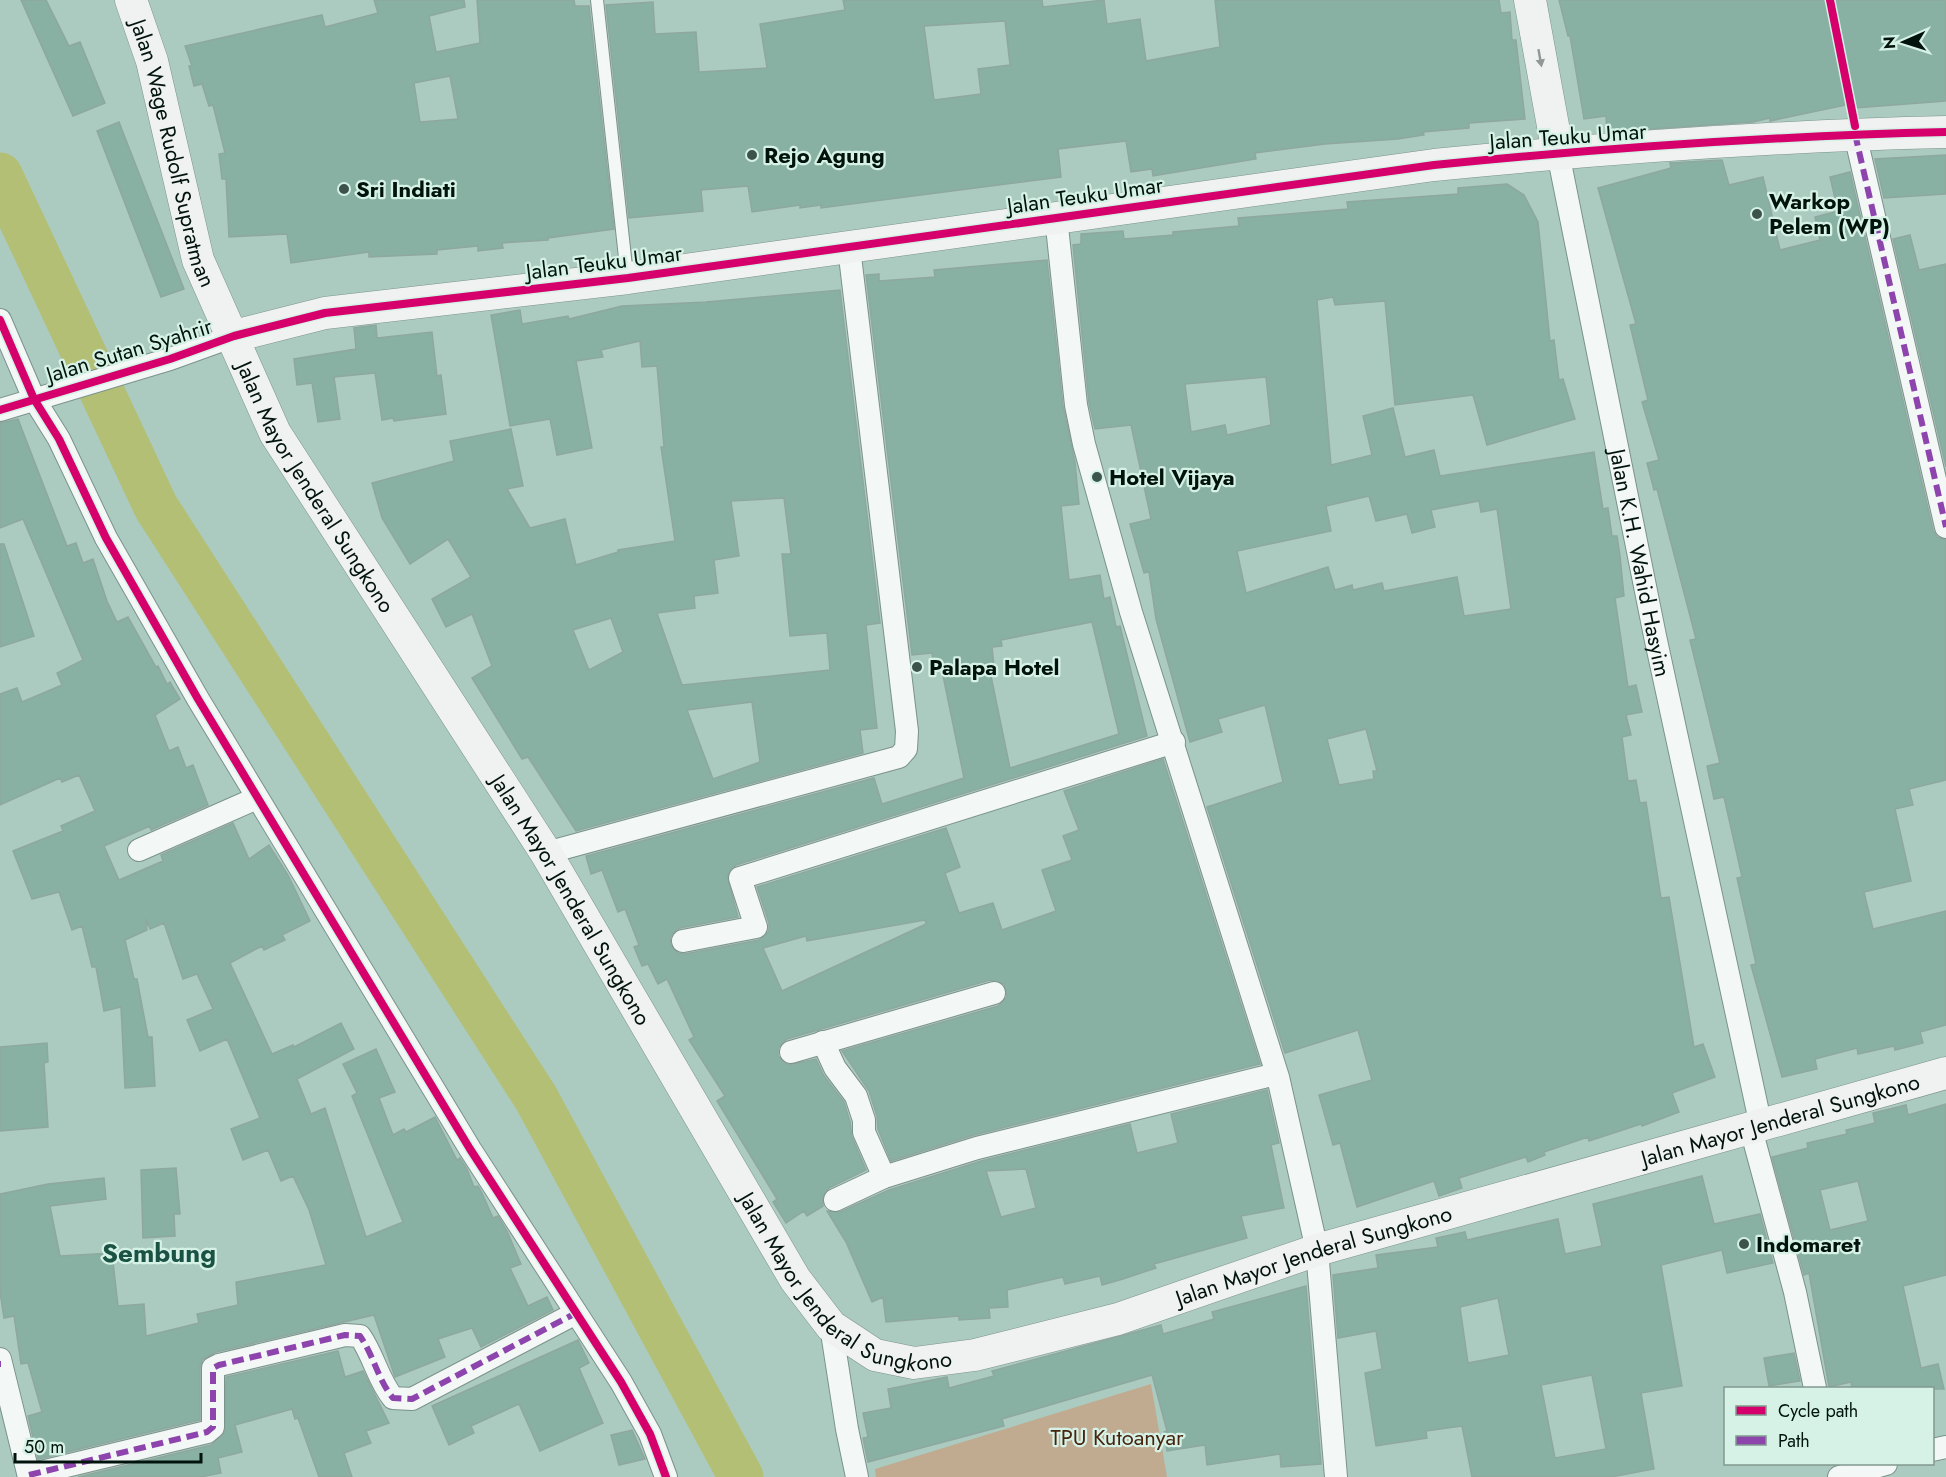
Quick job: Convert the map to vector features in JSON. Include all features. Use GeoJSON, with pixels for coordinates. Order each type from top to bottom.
{"type":"FeatureCollection","features":[{"type":"Feature","properties":{"kind":"main road","name":"Jalan Wage Rudolf Supratman"},"geometry":{"type":"LineString","coordinates":[[131,0],[152,60],[198,260],[234,336]]}},
{"type":"Feature","properties":{"kind":"main road","name":"Jalan K.H. Wahid Hasyim"},"geometry":{"type":"LineString","coordinates":[[1530,0],[1558,153]]}},
{"type":"Feature","properties":{"kind":"main road","name":"Jalan Teuku Umar"},"geometry":{"type":"LineString","coordinates":[[234,336],[325,314],[627,278],[1434,165],[1558,153],[1855,134],[1946,132]]}},
{"type":"Feature","properties":{"kind":"main road","name":"Jalan Mayor Jenderal Sungkono"},"geometry":{"type":"LineString","coordinates":[[234,336],[274,433],[546,853],[795,1279],[831,1326],[875,1355],[914,1363],[938,1362],[1118,1319],[1317,1250],[1946,1073]]}},
{"type":"Feature","properties":{"kind":"street"},"geometry":{"type":"LineString","coordinates":[[1855,134],[1946,527]]}},
{"type":"Feature","properties":{"kind":"street","name":"Jalan K.H. Wahid Hasyim"},"geometry":{"type":"LineString","coordinates":[[1558,153],[1756,1127],[1815,1387]]}},
{"type":"Feature","properties":{"kind":"street"},"geometry":{"type":"LineString","coordinates":[[1056,217],[1078,420],[1131,612],[1174,742],[1276,1074],[1317,1250],[1336,1477]]}},
{"type":"Feature","properties":{"kind":"street"},"geometry":{"type":"LineString","coordinates":[[546,853],[899,757],[906,749],[906,720],[849,248]]}},
{"type":"Feature","properties":{"kind":"street"},"geometry":{"type":"LineString","coordinates":[[0,320],[106,538],[257,798],[470,1149],[576,1312],[650,1434],[666,1477]]}},
{"type":"Feature","properties":{"kind":"street","name":"Jalan Sutan Syahrir"},"geometry":{"type":"LineString","coordinates":[[0,410],[148,366],[234,336]]}},
{"type":"Feature","properties":{"kind":"street"},"geometry":{"type":"LineString","coordinates":[[683,941],[756,927],[740,878],[1174,742]]}},
{"type":"Feature","properties":{"kind":"street"},"geometry":{"type":"LineString","coordinates":[[140,850],[257,798]]}},
{"type":"Feature","properties":{"kind":"street"},"geometry":{"type":"LineString","coordinates":[[791,1052],[994,993]]}},
{"type":"Feature","properties":{"kind":"street"},"geometry":{"type":"LineString","coordinates":[[823,1042],[835,1068],[856,1096],[864,1120],[864,1132],[884,1177]]}},
{"type":"Feature","properties":{"kind":"street"},"geometry":{"type":"LineString","coordinates":[[835,1200],[884,1177],[977,1148],[1276,1074]]}},
{"type":"Feature","properties":{"kind":"street"},"geometry":{"type":"LineString","coordinates":[[0,1363],[29,1476],[207,1432],[213,1427],[213,1368],[219,1365],[345,1335],[360,1336],[369,1350],[384,1387],[393,1398],[412,1399],[576,1312]]}},
{"type":"Feature","properties":{"kind":"street"},"geometry":{"type":"LineString","coordinates":[[831,1326],[847,1429],[858,1477]]}},
{"type":"Feature","properties":{"kind":"street"},"geometry":{"type":"LineString","coordinates":[[1839,1477],[1882,1465]]}},
{"type":"Feature","properties":{"kind":"lane"},"geometry":{"type":"LineString","coordinates":[[597,0],[627,278]]}},
{"type":"Feature","properties":{"kind":"green space","name":"TPU Kutoanyar"},"geometry":{"type":"Polygon","coordinates":[[[1151,1384],[1167,1477],[876,1477],[875,1469],[1151,1384]]]}},
{"type":"Feature","properties":{"kind":"building"},"geometry":{"type":"Polygon","coordinates":[[[21,0],[46,0],[69,46],[80,42],[105,103],[73,116],[21,0]]]}},
{"type":"Feature","properties":{"kind":"building"},"geometry":{"type":"Polygon","coordinates":[[[374,0],[464,0],[465,7],[429,16],[436,52],[480,43],[477,0],[574,0],[575,6],[589,6],[614,229],[548,238],[548,240],[502,243],[503,248],[478,251],[478,246],[437,250],[437,254],[369,257],[369,252],[291,263],[287,234],[229,237],[226,179],[222,179],[219,154],[225,153],[213,105],[209,106],[202,84],[194,86],[189,66],[192,66],[185,46],[322,15],[325,27],[378,13],[374,0]],[[450,76],[414,83],[420,122],[458,119],[450,76]]]}},
{"type":"Feature","properties":{"kind":"building"},"geometry":{"type":"Polygon","coordinates":[[[843,0],[1042,0],[1043,7],[1104,0],[1107,24],[1140,19],[1146,61],[1220,47],[1215,0],[1499,0],[1501,13],[1510,12],[1512,40],[1516,40],[1525,119],[1469,123],[1469,128],[1423,132],[1424,135],[1398,139],[1325,144],[1255,153],[1256,159],[1153,176],[1152,169],[1131,172],[1126,141],[1058,149],[1061,177],[821,208],[821,205],[800,208],[800,205],[752,212],[748,186],[701,190],[703,211],[629,218],[606,5],[653,2],[655,34],[696,32],[699,72],[767,68],[760,24],[845,10],[843,0]],[[1005,21],[924,26],[934,100],[981,94],[978,69],[1010,65],[1005,21]]]}},
{"type":"Feature","properties":{"kind":"building"},"geometry":{"type":"Polygon","coordinates":[[[1559,0],[1946,0],[1946,101],[1855,108],[1855,103],[1770,121],[1770,118],[1753,122],[1607,132],[1606,116],[1584,119],[1570,36],[1568,36],[1559,0]]]}},
{"type":"Feature","properties":{"kind":"building"},"geometry":{"type":"Polygon","coordinates":[[[119,122],[184,289],[161,297],[97,131],[119,122]]]}},
{"type":"Feature","properties":{"kind":"building"},"geometry":{"type":"Polygon","coordinates":[[[1946,155],[1946,194],[1884,198],[1875,159],[1946,155]]]}},
{"type":"Feature","properties":{"kind":"building"},"geometry":{"type":"Polygon","coordinates":[[[1722,160],[1729,185],[1763,177],[1780,250],[1820,240],[1815,217],[1838,211],[1830,177],[1850,172],[1933,530],[1937,537],[1946,540],[1946,780],[1909,789],[1913,805],[1895,809],[1911,881],[1864,892],[1873,929],[1946,911],[1946,1025],[1920,1032],[1923,1043],[1895,1050],[1894,1046],[1858,1054],[1857,1048],[1815,1059],[1817,1069],[1782,1077],[1751,965],[1756,964],[1737,878],[1742,877],[1724,797],[1714,799],[1707,766],[1720,763],[1690,640],[1696,639],[1657,489],[1654,490],[1647,463],[1659,460],[1642,402],[1648,400],[1630,325],[1636,324],[1598,188],[1671,168],[1670,163],[1722,160]]]}},
{"type":"Feature","properties":{"kind":"building"},"geometry":{"type":"Polygon","coordinates":[[[1507,184],[1524,195],[1538,222],[1550,341],[1554,340],[1559,380],[1563,379],[1575,419],[1487,445],[1473,395],[1395,405],[1385,301],[1335,305],[1333,297],[1317,300],[1331,465],[1372,455],[1363,416],[1393,408],[1405,457],[1434,450],[1440,476],[1594,452],[1603,509],[1608,508],[1612,536],[1617,536],[1620,556],[1624,596],[1615,598],[1628,687],[1636,685],[1642,712],[1626,715],[1631,735],[1622,737],[1628,781],[1636,780],[1640,803],[1646,802],[1661,898],[1669,897],[1694,1047],[1703,1044],[1715,1077],[1672,1093],[1679,1112],[1642,1126],[1641,1124],[1589,1141],[1588,1137],[1544,1152],[1545,1155],[1528,1162],[1526,1157],[1459,1178],[1462,1188],[1439,1196],[1434,1181],[1357,1207],[1340,1143],[1333,1145],[1319,1095],[1372,1080],[1358,1030],[1285,1053],[1207,807],[1283,782],[1265,705],[1218,719],[1222,732],[1190,742],[1156,619],[1149,572],[1144,573],[1130,524],[1151,519],[1131,425],[1095,429],[1089,403],[1073,245],[1081,244],[1081,234],[1123,231],[1124,239],[1173,235],[1173,232],[1239,226],[1238,218],[1348,209],[1347,202],[1458,194],[1458,188],[1507,184]],[[1266,377],[1185,384],[1191,432],[1225,425],[1227,435],[1271,425],[1266,377]],[[1369,496],[1326,506],[1331,531],[1237,551],[1246,593],[1328,567],[1335,590],[1352,585],[1353,590],[1382,583],[1384,591],[1457,577],[1464,616],[1511,609],[1497,509],[1481,512],[1479,501],[1431,510],[1435,527],[1412,533],[1407,514],[1376,521],[1369,496]],[[1366,729],[1327,739],[1339,785],[1374,779],[1373,771],[1377,771],[1366,729]]]}},
{"type":"Feature","properties":{"kind":"building"},"geometry":{"type":"Polygon","coordinates":[[[1910,235],[1919,270],[1946,264],[1946,467],[1893,239],[1910,235]]]}},
{"type":"Feature","properties":{"kind":"building"},"geometry":{"type":"Polygon","coordinates":[[[1047,260],[1063,406],[1075,462],[1079,504],[1061,506],[1069,580],[1100,575],[1104,599],[1110,597],[1116,627],[1120,626],[1147,736],[736,865],[727,876],[738,917],[680,928],[671,936],[670,944],[678,953],[685,954],[759,940],[769,931],[769,923],[757,887],[946,828],[960,867],[945,873],[959,913],[993,903],[1002,930],[1056,911],[1042,870],[1072,860],[1063,836],[1079,830],[1064,791],[1163,759],[1260,1064],[974,1135],[891,1161],[878,1129],[877,1116],[869,1091],[842,1051],[998,1006],[1007,997],[1004,984],[990,980],[787,1039],[778,1048],[778,1056],[788,1065],[816,1059],[824,1076],[844,1102],[852,1137],[866,1170],[829,1188],[822,1198],[823,1206],[807,1216],[804,1211],[786,1223],[773,1202],[777,1199],[717,1101],[725,1096],[689,1040],[694,1037],[667,979],[658,984],[648,964],[642,966],[634,947],[639,945],[625,909],[618,912],[602,870],[591,874],[586,856],[874,778],[882,804],[964,778],[940,661],[933,662],[932,653],[912,655],[866,275],[879,274],[879,281],[935,277],[934,270],[1047,260]],[[1092,622],[1001,640],[1002,646],[992,647],[995,676],[991,676],[1010,768],[1119,734],[1092,622]],[[925,920],[807,941],[806,936],[763,948],[782,991],[926,924],[925,920]]]}},
{"type":"Feature","properties":{"kind":"building"},"geometry":{"type":"Polygon","coordinates":[[[840,290],[880,623],[866,625],[877,728],[860,730],[863,753],[576,831],[528,757],[522,759],[472,678],[492,666],[472,614],[446,627],[432,599],[471,577],[448,539],[410,564],[382,518],[372,483],[454,461],[450,441],[511,429],[523,486],[507,489],[530,528],[565,519],[576,565],[618,552],[618,550],[675,541],[661,447],[664,447],[657,366],[642,367],[640,341],[601,350],[603,357],[576,361],[592,448],[557,455],[550,419],[510,426],[491,315],[520,310],[522,324],[568,316],[569,319],[622,306],[706,302],[840,290]],[[784,498],[731,501],[739,556],[714,560],[718,593],[694,596],[695,608],[657,613],[682,685],[830,670],[827,633],[790,636],[782,554],[791,554],[784,498]],[[611,618],[573,630],[589,670],[623,652],[611,618]],[[752,702],[687,710],[713,779],[760,762],[752,702]]]}},
{"type":"Feature","properties":{"kind":"building"},"geometry":{"type":"Polygon","coordinates":[[[376,325],[377,338],[432,332],[437,376],[441,375],[446,414],[394,421],[393,418],[382,420],[375,373],[334,377],[340,419],[318,422],[312,383],[297,385],[294,359],[356,349],[354,328],[376,325]]]}},
{"type":"Feature","properties":{"kind":"building"},"geometry":{"type":"Polygon","coordinates":[[[18,419],[67,546],[76,543],[83,563],[93,559],[107,601],[117,622],[128,617],[156,667],[158,666],[167,684],[170,682],[180,699],[155,715],[169,751],[178,747],[186,768],[193,765],[208,805],[151,830],[150,826],[104,846],[119,880],[163,861],[161,855],[233,823],[249,859],[269,845],[288,875],[310,921],[282,935],[285,940],[264,950],[262,946],[230,963],[272,1054],[293,1045],[294,1047],[341,1023],[354,1049],[297,1079],[311,1114],[325,1108],[366,1237],[403,1222],[352,1096],[357,1093],[343,1064],[376,1049],[395,1092],[379,1098],[393,1135],[404,1129],[406,1132],[435,1117],[457,1160],[460,1158],[467,1169],[474,1187],[478,1186],[493,1218],[498,1216],[507,1231],[521,1264],[510,1268],[528,1306],[547,1297],[553,1310],[481,1347],[472,1328],[438,1339],[445,1357],[395,1377],[374,1315],[216,1352],[202,1360],[200,1367],[200,1420],[38,1459],[28,1416],[42,1412],[28,1363],[21,1364],[14,1316],[4,1318],[0,1292],[0,1194],[48,1184],[104,1178],[106,1199],[50,1206],[60,1256],[112,1253],[118,1306],[144,1304],[146,1336],[199,1323],[197,1314],[238,1305],[236,1282],[326,1265],[309,1210],[293,1176],[281,1181],[268,1150],[243,1160],[231,1129],[260,1118],[227,1039],[200,1051],[187,1020],[213,1009],[197,974],[183,979],[164,923],[150,929],[146,919],[147,930],[125,940],[134,979],[137,979],[148,1037],[152,1037],[155,1086],[125,1088],[121,1007],[104,1011],[96,967],[92,967],[82,926],[72,930],[59,892],[32,899],[13,851],[63,831],[61,826],[95,811],[79,775],[62,782],[60,778],[0,805],[0,694],[17,688],[22,702],[62,685],[57,673],[83,660],[23,519],[0,528],[0,423],[18,419]]]}},
{"type":"Feature","properties":{"kind":"building"},"geometry":{"type":"Polygon","coordinates":[[[0,544],[4,544],[34,636],[0,647],[0,544]]]}},
{"type":"Feature","properties":{"kind":"building"},"geometry":{"type":"Polygon","coordinates":[[[47,1043],[48,1062],[44,1063],[48,1127],[0,1131],[0,1047],[47,1043]]]}},
{"type":"Feature","properties":{"kind":"building"},"geometry":{"type":"Polygon","coordinates":[[[1267,1090],[1279,1143],[1271,1145],[1284,1208],[1241,1216],[1247,1238],[1154,1264],[1156,1268],[1123,1279],[1102,1285],[1100,1276],[1065,1284],[1063,1277],[1007,1290],[1008,1307],[989,1308],[990,1318],[959,1320],[959,1316],[886,1322],[883,1297],[872,1302],[846,1242],[827,1211],[840,1212],[889,1190],[981,1161],[1130,1124],[1137,1153],[1178,1143],[1171,1114],[1267,1090]],[[1026,1169],[986,1171],[1001,1217],[1036,1208],[1026,1169]]]}},
{"type":"Feature","properties":{"kind":"building"},"geometry":{"type":"Polygon","coordinates":[[[1946,1104],[1946,1275],[1903,1286],[1921,1368],[1938,1364],[1944,1389],[1852,1387],[1851,1382],[1829,1387],[1809,1273],[1804,1275],[1772,1157],[1808,1148],[1807,1143],[1847,1134],[1846,1130],[1875,1123],[1873,1113],[1906,1105],[1908,1115],[1946,1104]],[[1858,1181],[1820,1190],[1830,1230],[1868,1221],[1858,1181]]]}},
{"type":"Feature","properties":{"kind":"building"},"geometry":{"type":"Polygon","coordinates":[[[176,1168],[180,1214],[174,1214],[175,1236],[143,1238],[141,1170],[176,1168]]]}},
{"type":"Feature","properties":{"kind":"building"},"geometry":{"type":"Polygon","coordinates":[[[1702,1176],[1714,1224],[1760,1214],[1773,1263],[1727,1273],[1722,1250],[1661,1265],[1682,1386],[1641,1393],[1654,1469],[1611,1477],[1472,1477],[1462,1426],[1426,1431],[1427,1438],[1376,1446],[1365,1373],[1382,1369],[1376,1331],[1338,1338],[1333,1275],[1378,1268],[1376,1255],[1438,1247],[1436,1238],[1465,1232],[1467,1240],[1558,1219],[1565,1254],[1602,1246],[1593,1204],[1702,1176]],[[1498,1298],[1460,1307],[1468,1363],[1509,1355],[1498,1298]],[[1592,1375],[1541,1385],[1555,1458],[1606,1449],[1592,1375]]]}},
{"type":"Feature","properties":{"kind":"building"},"geometry":{"type":"Polygon","coordinates":[[[1306,1286],[1321,1464],[1281,1467],[1280,1454],[1207,1465],[1205,1445],[1167,1451],[1164,1432],[1167,1431],[1152,1375],[1002,1419],[1004,1426],[868,1462],[863,1438],[868,1437],[863,1413],[891,1408],[888,1389],[947,1377],[949,1388],[994,1376],[992,1371],[1161,1325],[1163,1334],[1214,1319],[1212,1312],[1306,1286]]]}},
{"type":"Feature","properties":{"kind":"building"},"geometry":{"type":"Polygon","coordinates":[[[578,1340],[589,1363],[579,1368],[603,1423],[540,1451],[519,1404],[471,1426],[474,1433],[449,1445],[432,1406],[578,1340]]]}},
{"type":"Feature","properties":{"kind":"building"},"geometry":{"type":"Polygon","coordinates":[[[338,1351],[345,1377],[363,1371],[389,1423],[366,1431],[371,1443],[344,1453],[352,1477],[319,1477],[298,1418],[295,1419],[292,1409],[235,1425],[242,1452],[218,1458],[221,1473],[201,1477],[78,1477],[211,1445],[225,1432],[226,1377],[338,1351]]]}},
{"type":"Feature","properties":{"kind":"building"},"geometry":{"type":"Polygon","coordinates":[[[1794,1353],[1800,1381],[1769,1386],[1764,1358],[1794,1353]]]}},
{"type":"Feature","properties":{"kind":"building"},"geometry":{"type":"Polygon","coordinates":[[[632,1430],[645,1459],[619,1465],[611,1435],[632,1430]]]}},
{"type":"Feature","properties":{"kind":"waterway"},"geometry":{"type":"LineString","coordinates":[[0,175],[156,507],[536,1098],[741,1477]]}},
{"type":"Feature","properties":{"kind":"marked path"},"geometry":{"type":"LineString","coordinates":[[1855,134],[1946,527]]}},
{"type":"Feature","properties":{"kind":"marked path"},"geometry":{"type":"LineString","coordinates":[[29,1475],[207,1432],[213,1427],[213,1368],[219,1365],[345,1335],[360,1336],[383,1384],[393,1398],[412,1399],[576,1313]]}},
{"type":"Feature","properties":{"kind":"cycle path"},"geometry":{"type":"LineString","coordinates":[[1830,0],[1855,126]]}},
{"type":"Feature","properties":{"kind":"cycle path"},"geometry":{"type":"LineString","coordinates":[[0,410],[170,359],[234,336],[325,313],[628,278],[1434,165],[1690,144],[1818,136],[1946,132]]}},
{"type":"Feature","properties":{"kind":"cycle path"},"geometry":{"type":"LineString","coordinates":[[0,320],[34,399],[59,439],[106,538],[198,699],[470,1149],[621,1382],[650,1434],[666,1477]]}},
{"type":"Feature","properties":{"kind":"place","name":"Rejo Agung"},"geometry":{"type":"Point","coordinates":[752,155]}},
{"type":"Feature","properties":{"kind":"place","name":"Sri Indiati"},"geometry":{"type":"Point","coordinates":[344,189]}},
{"type":"Feature","properties":{"kind":"place","name":"Warkop Pelem (WP)"},"geometry":{"type":"Point","coordinates":[1757,214]}},
{"type":"Feature","properties":{"kind":"place","name":"Hotel Vijaya"},"geometry":{"type":"Point","coordinates":[1097,477]}},
{"type":"Feature","properties":{"kind":"place","name":"Palapa Hotel"},"geometry":{"type":"Point","coordinates":[917,667]}},
{"type":"Feature","properties":{"kind":"place","name":"Indomaret"},"geometry":{"type":"Point","coordinates":[1744,1244]}},
{"type":"Feature","properties":{"kind":"district","name":"Sembung"},"geometry":{"type":"Point","coordinates":[159,1253]}}]}
